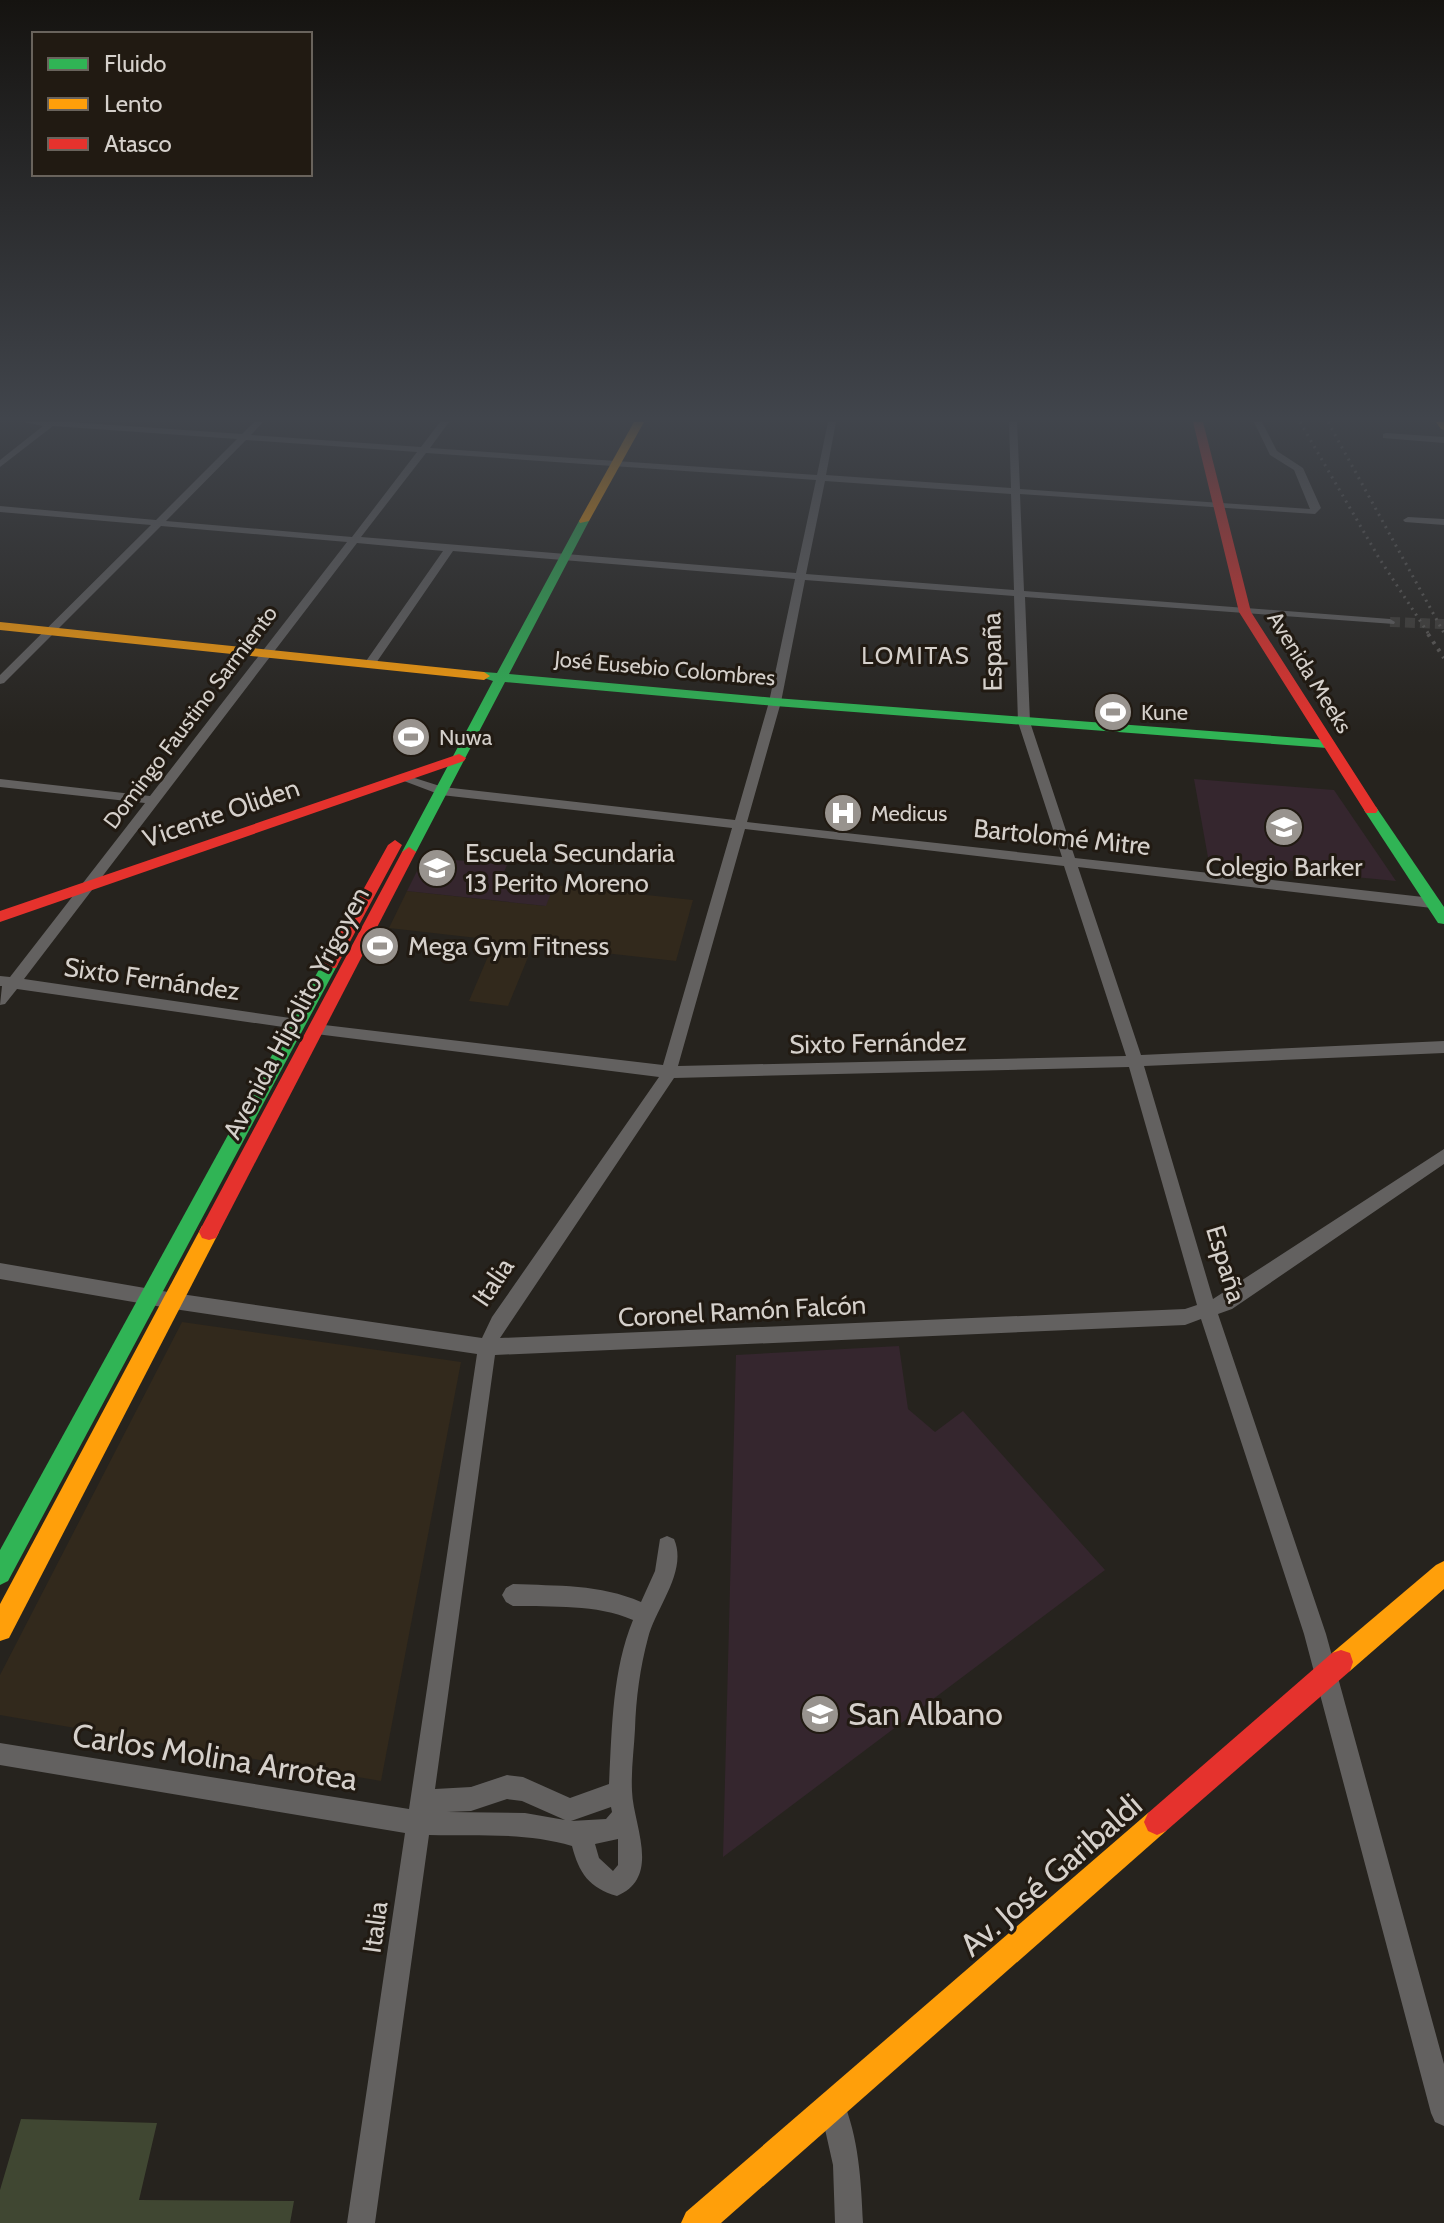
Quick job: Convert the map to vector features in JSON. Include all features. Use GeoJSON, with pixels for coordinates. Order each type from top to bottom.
{"type":"FeatureCollection","features":[{"type":"Feature","properties":{"kind":"main road","name":"Avenida Hipólito Yrigoyen"},"geometry":{"type":"LineString","coordinates":[[0,1629],[316,1029],[434,790],[440,764],[494,677],[576,526]]}},
{"type":"Feature","properties":{"kind":"main road","name":"Avenida Meeks"},"geometry":{"type":"LineString","coordinates":[[1225,526],[1245,612],[1327,744],[1444,919]]}},
{"type":"Feature","properties":{"kind":"main road","name":"José Eusebio Colombres"},"geometry":{"type":"LineString","coordinates":[[0,626],[494,677],[775,702],[1327,744]]}},
{"type":"Feature","properties":{"kind":"main road","name":"Avenida Hipólito Yrigoyen"},"geometry":{"type":"LineString","coordinates":[[0,1573],[297,1024],[434,790],[459,758],[494,677]]}},
{"type":"Feature","properties":{"kind":"main road","name":"Vicente Oliden"},"geometry":{"type":"LineString","coordinates":[[0,917],[459,758]]}},
{"type":"Feature","properties":{"kind":"main road","name":"Av. José Garibaldi"},"geometry":{"type":"LineString","coordinates":[[697,2223],[1444,1573]]}},
{"type":"Feature","properties":{"kind":"street"},"geometry":{"type":"LineString","coordinates":[[0,681],[156,526]]}},
{"type":"Feature","properties":{"kind":"street"},"geometry":{"type":"LineString","coordinates":[[191,526],[1390,622]]}},
{"type":"Feature","properties":{"kind":"street","name":"Domingo Faustino Sarmiento"},"geometry":{"type":"LineString","coordinates":[[0,1000],[7,982],[89,886],[366,526]]}},
{"type":"Feature","properties":{"kind":"street","name":"Italia"},"geometry":{"type":"LineString","coordinates":[[361,2223],[487,1347],[498,1323],[669,1072],[775,702],[812,526]]}},
{"type":"Feature","properties":{"kind":"street","name":"España"},"geometry":{"type":"LineString","coordinates":[[1017,526],[1024,722],[1135,1061],[1208,1312],[1327,1675],[1444,2113]]}},
{"type":"Feature","properties":{"kind":"street"},"geometry":{"type":"LineString","coordinates":[[370,664],[450,548]]}},
{"type":"Feature","properties":{"kind":"street","name":"Bartolomé Mitre"},"geometry":{"type":"LineString","coordinates":[[402,778],[434,790],[1432,903]]}},
{"type":"Feature","properties":{"kind":"street"},"geometry":{"type":"LineString","coordinates":[[0,783],[155,800]]}},
{"type":"Feature","properties":{"kind":"street","name":"Sixto Fernández"},"geometry":{"type":"LineString","coordinates":[[7,982],[297,1024]]}},
{"type":"Feature","properties":{"kind":"street","name":"Sixto Fernández"},"geometry":{"type":"LineString","coordinates":[[316,1029],[669,1072],[1135,1061],[1444,1047]]}},
{"type":"Feature","properties":{"kind":"street","name":"Coronel Ramón Falcón"},"geometry":{"type":"LineString","coordinates":[[0,1271],[174,1301],[487,1347],[1169,1318],[1208,1312],[1226,1303],[1444,1155]]}},
{"type":"Feature","properties":{"kind":"street"},"geometry":{"type":"LineString","coordinates":[[581,1833],[590,1871],[604,1882],[617,1884],[631,1870],[632,1849],[623,1818],[620,1792],[625,1698],[638,1635],[665,1571],[667,1546]]}},
{"type":"Feature","properties":{"kind":"street"},"geometry":{"type":"LineString","coordinates":[[513,1595],[602,1598],[627,1605],[646,1615]]}},
{"type":"Feature","properties":{"kind":"street","name":"Carlos Molina Arrotea"},"geometry":{"type":"LineString","coordinates":[[0,1754],[420,1812]]}},
{"type":"Feature","properties":{"kind":"street"},"geometry":{"type":"LineString","coordinates":[[420,1812],[507,1787],[523,1789],[570,1810],[620,1792]]}},
{"type":"Feature","properties":{"kind":"street"},"geometry":{"type":"LineString","coordinates":[[420,1812],[581,1833],[611,1830],[623,1818]]}},
{"type":"Feature","properties":{"kind":"street"},"geometry":{"type":"LineString","coordinates":[[832,2105],[847,2165],[849,2223]]}},
{"type":"Feature","properties":{"kind":"shaded area"},"geometry":{"type":"Polygon","coordinates":[[[1194,779],[1334,790],[1396,881],[1209,863],[1194,779]]]}},
{"type":"Feature","properties":{"kind":"shaded area"},"geometry":{"type":"Polygon","coordinates":[[[424,857],[507,865],[501,879],[554,885],[546,906],[407,891],[424,857]]]}},
{"type":"Feature","properties":{"kind":"shaded area"},"geometry":{"type":"Polygon","coordinates":[[[554,885],[693,900],[676,961],[533,945],[508,1006],[469,1001],[495,940],[389,928],[407,891],[545,906],[554,885]]]}},
{"type":"Feature","properties":{"kind":"shaded area"},"geometry":{"type":"Polygon","coordinates":[[[182,1322],[461,1362],[381,1781],[0,1715],[0,1675],[182,1322]]]}},
{"type":"Feature","properties":{"kind":"shaded area","name":"San Albano"},"geometry":{"type":"Polygon","coordinates":[[[899,1346],[908,1409],[935,1432],[963,1411],[1105,1570],[723,1857],[736,1355],[899,1346]]]}},
{"type":"Feature","properties":{"kind":"green space"},"geometry":{"type":"Polygon","coordinates":[[[21,2119],[157,2123],[139,2200],[294,2201],[290,2223],[0,2223],[0,2190],[21,2119]]]}},
{"type":"Feature","properties":{"kind":"tunnel"},"geometry":{"type":"LineString","coordinates":[[1390,622],[1444,624]]}},
{"type":"Feature","properties":{"kind":"railway"},"geometry":{"type":"LineString","coordinates":[[1360,526],[1430,636]]}},
{"type":"Feature","properties":{"kind":"railway"},"geometry":{"type":"LineString","coordinates":[[1385,526],[1444,633]]}},
{"type":"Feature","properties":{"kind":"railway"},"geometry":{"type":"LineString","coordinates":[[1428,634],[1444,658]]}},
{"type":"Feature","properties":{"kind":"traffic: fast"},"geometry":{"type":"LineString","coordinates":[[409,852],[581,526]]}},
{"type":"Feature","properties":{"kind":"traffic: fast"},"geometry":{"type":"LineString","coordinates":[[484,676],[775,702],[1327,744]]}},
{"type":"Feature","properties":{"kind":"traffic: fast"},"geometry":{"type":"LineString","coordinates":[[1371,810],[1444,919]]}},
{"type":"Feature","properties":{"kind":"traffic: fast"},"geometry":{"type":"LineString","coordinates":[[0,1573],[330,964]]}},
{"type":"Feature","properties":{"kind":"traffic: slow"},"geometry":{"type":"LineString","coordinates":[[0,626],[484,676]]}},
{"type":"Feature","properties":{"kind":"traffic: slow"},"geometry":{"type":"LineString","coordinates":[[0,1629],[209,1232]]}},
{"type":"Feature","properties":{"kind":"traffic: slow"},"geometry":{"type":"LineString","coordinates":[[1341,1662],[1444,1573]]}},
{"type":"Feature","properties":{"kind":"traffic: slow"},"geometry":{"type":"LineString","coordinates":[[697,2223],[1157,1822]]}},
{"type":"Feature","properties":{"kind":"traffic: jam"},"geometry":{"type":"LineString","coordinates":[[1224,526],[1245,612],[1371,810]]}},
{"type":"Feature","properties":{"kind":"traffic: jam"},"geometry":{"type":"LineString","coordinates":[[0,917],[459,758]]}},
{"type":"Feature","properties":{"kind":"traffic: jam"},"geometry":{"type":"LineString","coordinates":[[330,964],[395,845]]}},
{"type":"Feature","properties":{"kind":"traffic: jam"},"geometry":{"type":"LineString","coordinates":[[209,1232],[409,852]]}},
{"type":"Feature","properties":{"kind":"traffic: jam"},"geometry":{"type":"LineString","coordinates":[[1157,1822],[1341,1662]]}},
{"type":"Feature","properties":{"kind":"place","name":"Kune"},"geometry":{"type":"Point","coordinates":[1113,712]}},
{"type":"Feature","properties":{"kind":"place","name":"Nuwa"},"geometry":{"type":"Point","coordinates":[411,737]}},
{"type":"Feature","properties":{"kind":"place","name":"Medicus"},"geometry":{"type":"Point","coordinates":[843,813]}},
{"type":"Feature","properties":{"kind":"place","name":"Colegio Barker"},"geometry":{"type":"Point","coordinates":[1284,827]}},
{"type":"Feature","properties":{"kind":"place","name":"Escuela Secundaria 13 Perito Moreno"},"geometry":{"type":"Point","coordinates":[437,868]}},
{"type":"Feature","properties":{"kind":"place","name":"Mega Gym Fitness"},"geometry":{"type":"Point","coordinates":[380,946]}},
{"type":"Feature","properties":{"kind":"place","name":"San Albano"},"geometry":{"type":"Point","coordinates":[820,1714]}},
{"type":"Feature","properties":{"kind":"district","name":"LOMITAS"},"geometry":{"type":"Point","coordinates":[916,656]}}]}
